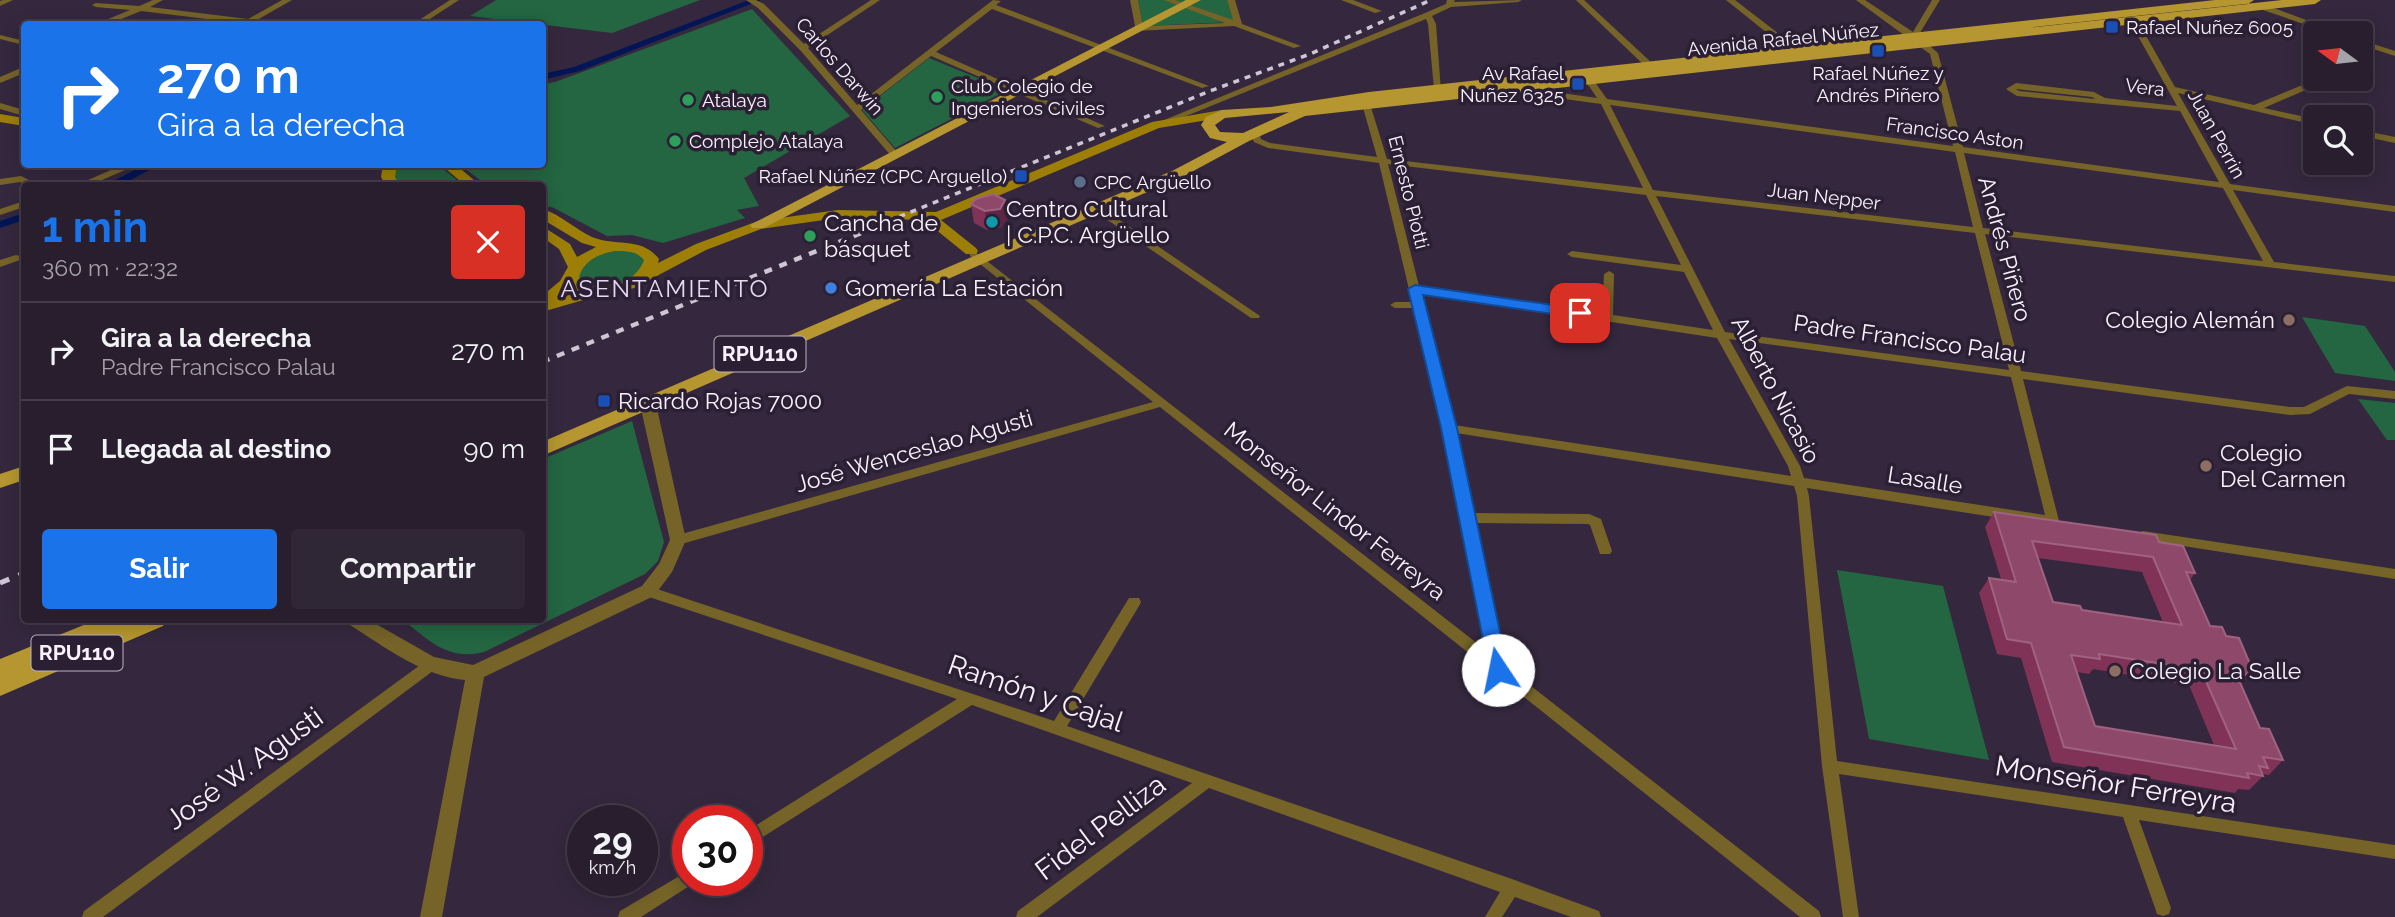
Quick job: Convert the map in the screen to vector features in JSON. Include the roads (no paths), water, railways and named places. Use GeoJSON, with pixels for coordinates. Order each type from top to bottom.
{"type":"FeatureCollection","features":[{"type":"Feature","properties":{"kind":"main road"},"geometry":{"type":"LineString","coordinates":[[1919,40],[1946,36],[1946,33],[2248,0]]}},
{"type":"Feature","properties":{"kind":"main road","name":"Avenida Rafael Núñez"},"geometry":{"type":"LineString","coordinates":[[701,247],[758,225],[813,216],[851,214],[929,217],[959,209],[1156,125],[1231,113],[1270,111],[1318,102],[1794,50],[2133,20],[2315,0]]}},
{"type":"Feature","properties":{"kind":"main road"},"geometry":{"type":"LineString","coordinates":[[758,225],[1190,3]]}},
{"type":"Feature","properties":{"kind":"main road","name":"Avenida Rafael Núñez"},"geometry":{"type":"LineString","coordinates":[[1134,136],[1181,125],[1211,132],[1226,139],[1253,135],[1303,112],[1892,47],[1919,40]]}},
{"type":"Feature","properties":{"kind":"main road"},"geometry":{"type":"LineString","coordinates":[[1569,83],[1645,72],[1650,70],[1650,66]]}},
{"type":"Feature","properties":{"kind":"main road"},"geometry":{"type":"LineString","coordinates":[[0,108],[21,112]]}},
{"type":"Feature","properties":{"kind":"main road"},"geometry":{"type":"LineString","coordinates":[[1231,113],[1257,119],[1261,126],[1253,135]]}},
{"type":"Feature","properties":{"kind":"main road","name":"RPU110"},"geometry":{"type":"LineString","coordinates":[[546,448],[1186,157],[1207,144],[1211,132],[1208,123],[1231,113]]}},
{"type":"Feature","properties":{"kind":"main road"},"geometry":{"type":"LineString","coordinates":[[0,118],[21,122]]}},
{"type":"Feature","properties":{"kind":"main road","name":"RPU110"},"geometry":{"type":"LineString","coordinates":[[546,434],[710,363],[1179,173],[1253,135]]}},
{"type":"Feature","properties":{"kind":"main road"},"geometry":{"type":"LineString","coordinates":[[809,199],[798,212],[813,216]]}},
{"type":"Feature","properties":{"kind":"main road"},"geometry":{"type":"LineString","coordinates":[[944,230],[951,216],[959,209]]}},
{"type":"Feature","properties":{"kind":"main road"},"geometry":{"type":"LineString","coordinates":[[546,215],[587,240],[615,247],[664,252],[701,247]]}},
{"type":"Feature","properties":{"kind":"main road","name":"Monseñor Lindor Ferreyra"},"geometry":{"type":"LineString","coordinates":[[929,217],[974,255]]}},
{"type":"Feature","properties":{"kind":"main road"},"geometry":{"type":"LineString","coordinates":[[546,233],[565,247],[580,288],[596,291]]}},
{"type":"Feature","properties":{"kind":"main road"},"geometry":{"type":"LineString","coordinates":[[546,301],[591,254],[615,247]]}},
{"type":"Feature","properties":{"kind":"main road"},"geometry":{"type":"LineString","coordinates":[[546,304],[626,286],[701,247]]}},
{"type":"Feature","properties":{"kind":"main road"},"geometry":{"type":"LineString","coordinates":[[644,276],[652,263],[645,251]]}},
{"type":"Feature","properties":{"kind":"main road"},"geometry":{"type":"LineString","coordinates":[[648,404],[656,393],[694,376],[710,363]]}},
{"type":"Feature","properties":{"kind":"main road"},"geometry":{"type":"LineString","coordinates":[[1,479],[21,474]]}},
{"type":"Feature","properties":{"kind":"main road","name":"RPU110"},"geometry":{"type":"LineString","coordinates":[[0,669],[110,623]]}},
{"type":"Feature","properties":{"kind":"main road","name":"RPU110"},"geometry":{"type":"LineString","coordinates":[[0,687],[148,623]]}},
{"type":"Feature","properties":{"kind":"street"},"geometry":{"type":"LineString","coordinates":[[0,4],[9,0]]}},
{"type":"Feature","properties":{"kind":"street"},"geometry":{"type":"LineString","coordinates":[[107,0],[96,5],[142,8],[232,21]]}},
{"type":"Feature","properties":{"kind":"street"},"geometry":{"type":"LineString","coordinates":[[111,21],[159,0]]}},
{"type":"Feature","properties":{"kind":"street"},"geometry":{"type":"LineString","coordinates":[[250,21],[288,0]]}},
{"type":"Feature","properties":{"kind":"street"},"geometry":{"type":"LineString","coordinates":[[444,0],[454,1]]}},
{"type":"Feature","properties":{"kind":"street"},"geometry":{"type":"LineString","coordinates":[[803,48],[876,0]]}},
{"type":"Feature","properties":{"kind":"street"},"geometry":{"type":"LineString","coordinates":[[1134,0],[1139,29],[1238,25]]}},
{"type":"Feature","properties":{"kind":"street"},"geometry":{"type":"LineString","coordinates":[[1168,0],[1190,3],[1238,25],[1297,46]]}},
{"type":"Feature","properties":{"kind":"street"},"geometry":{"type":"LineString","coordinates":[[1231,0],[1238,25]]}},
{"type":"Feature","properties":{"kind":"street"},"geometry":{"type":"LineString","coordinates":[[1345,0],[1378,11]]}},
{"type":"Feature","properties":{"kind":"street"},"geometry":{"type":"LineString","coordinates":[[1156,125],[1428,15],[1450,3],[1518,0]]}},
{"type":"Feature","properties":{"kind":"street"},"geometry":{"type":"LineString","coordinates":[[1580,0],[1650,66]]}},
{"type":"Feature","properties":{"kind":"street"},"geometry":{"type":"LineString","coordinates":[[1730,0],[1794,50]]}},
{"type":"Feature","properties":{"kind":"street"},"geometry":{"type":"LineString","coordinates":[[1860,0],[1919,40],[1936,0]]}},
{"type":"Feature","properties":{"kind":"street"},"geometry":{"type":"LineString","coordinates":[[422,21],[454,1]]}},
{"type":"Feature","properties":{"kind":"street","name":"Carlos Darwin"},"geometry":{"type":"LineString","coordinates":[[753,2],[803,48],[895,155]]}},
{"type":"Feature","properties":{"kind":"street"},"geometry":{"type":"LineString","coordinates":[[856,110],[995,3],[1205,86]]}},
{"type":"Feature","properties":{"kind":"street"},"geometry":{"type":"LineString","coordinates":[[2260,6],[2303,21]]}},
{"type":"Feature","properties":{"kind":"street"},"geometry":{"type":"LineString","coordinates":[[1428,15],[1432,24],[1438,89]]}},
{"type":"Feature","properties":{"kind":"street","name":"Juan Perrin"},"geometry":{"type":"LineString","coordinates":[[2133,20],[2270,264]]}},
{"type":"Feature","properties":{"kind":"street"},"geometry":{"type":"LineString","coordinates":[[0,37],[21,42]]}},
{"type":"Feature","properties":{"kind":"street","name":"Andrés Piñero"},"geometry":{"type":"LineString","coordinates":[[1919,40],[1934,53],[2016,375],[2060,522]]}},
{"type":"Feature","properties":{"kind":"street"},"geometry":{"type":"LineString","coordinates":[[2373,46],[2395,54]]}},
{"type":"Feature","properties":{"kind":"street"},"geometry":{"type":"LineString","coordinates":[[930,53],[1101,126]]}},
{"type":"Feature","properties":{"kind":"street"},"geometry":{"type":"LineString","coordinates":[[0,80],[21,71]]}},
{"type":"Feature","properties":{"kind":"street","name":"Alberto Nicasio"},"geometry":{"type":"LineString","coordinates":[[1589,80],[1605,103],[1721,335],[1794,467],[1803,496],[1830,766],[1851,917]]}},
{"type":"Feature","properties":{"kind":"street"},"geometry":{"type":"LineString","coordinates":[[2016,86],[2094,95],[2103,100],[2096,102],[2017,93],[2010,89],[2016,86]]}},
{"type":"Feature","properties":{"kind":"street"},"geometry":{"type":"LineString","coordinates":[[2255,108],[2303,88]]}},
{"type":"Feature","properties":{"kind":"street","name":"Francisco Aston"},"geometry":{"type":"LineString","coordinates":[[1512,89],[1958,152],[2395,209]]}},
{"type":"Feature","properties":{"kind":"street"},"geometry":{"type":"LineString","coordinates":[[2172,89],[2303,119]]}},
{"type":"Feature","properties":{"kind":"street"},"geometry":{"type":"LineString","coordinates":[[1223,99],[1218,106],[1231,113]]}},
{"type":"Feature","properties":{"kind":"street","name":"Vera"},"geometry":{"type":"LineString","coordinates":[[2103,100],[2182,109]]}},
{"type":"Feature","properties":{"kind":"street","name":"Ernesto Piotti"},"geometry":{"type":"LineString","coordinates":[[1366,104],[1419,305]]}},
{"type":"Feature","properties":{"kind":"street","name":"Juan Nepper"},"geometry":{"type":"LineString","coordinates":[[1253,135],[1268,145],[1383,161],[2395,279]]}},
{"type":"Feature","properties":{"kind":"street"},"geometry":{"type":"LineString","coordinates":[[2373,135],[2395,141]]}},
{"type":"Feature","properties":{"kind":"street"},"geometry":{"type":"LineString","coordinates":[[88,182],[125,168]]}},
{"type":"Feature","properties":{"kind":"street"},"geometry":{"type":"LineString","coordinates":[[0,182],[21,178],[29,182]]}},
{"type":"Feature","properties":{"kind":"street"},"geometry":{"type":"LineString","coordinates":[[0,212],[21,205]]}},
{"type":"Feature","properties":{"kind":"street"},"geometry":{"type":"LineString","coordinates":[[1096,208],[1255,316]]}},
{"type":"Feature","properties":{"kind":"street"},"geometry":{"type":"LineString","coordinates":[[1572,254],[1688,269]]}},
{"type":"Feature","properties":{"kind":"street","name":"Monseñor Lindor Ferreyra"},"geometry":{"type":"LineString","coordinates":[[974,255],[1813,917]]}},
{"type":"Feature","properties":{"kind":"street"},"geometry":{"type":"LineString","coordinates":[[0,264],[16,258]]}},
{"type":"Feature","properties":{"kind":"street"},"geometry":{"type":"LineString","coordinates":[[1607,317],[1609,274]]}},
{"type":"Feature","properties":{"kind":"street","name":"Padre Francisco Palau"},"geometry":{"type":"LineString","coordinates":[[1415,289],[1721,335],[2290,411],[2306,411],[2347,390],[2395,394]]}},
{"type":"Feature","properties":{"kind":"street"},"geometry":{"type":"LineString","coordinates":[[1395,305],[1419,305],[1449,428],[1498,670]]}},
{"type":"Feature","properties":{"kind":"street","name":"José Wenceslao Agusti"},"geometry":{"type":"LineString","coordinates":[[678,540],[1163,403]]}},
{"type":"Feature","properties":{"kind":"street"},"geometry":{"type":"LineString","coordinates":[[361,623],[432,664],[461,673],[475,673],[648,591],[666,567],[678,540],[648,404]]}},
{"type":"Feature","properties":{"kind":"street","name":"Lasalle"},"geometry":{"type":"LineString","coordinates":[[1449,428],[2060,522]]}},
{"type":"Feature","properties":{"kind":"street"},"geometry":{"type":"LineString","coordinates":[[1468,518],[1589,519],[1596,522],[1605,551]]}},
{"type":"Feature","properties":{"kind":"street"},"geometry":{"type":"LineString","coordinates":[[2135,534],[2395,574]]}},
{"type":"Feature","properties":{"kind":"street","name":"Ramón y Cajal"},"geometry":{"type":"LineString","coordinates":[[648,591],[1059,728],[1593,917]]}},
{"type":"Feature","properties":{"kind":"street"},"geometry":{"type":"LineString","coordinates":[[1059,728],[1134,602]]}},
{"type":"Feature","properties":{"kind":"street","name":"José W. Agusti"},"geometry":{"type":"LineString","coordinates":[[90,917],[432,664]]}},
{"type":"Feature","properties":{"kind":"street"},"geometry":{"type":"LineString","coordinates":[[431,917],[475,673]]}},
{"type":"Feature","properties":{"kind":"street"},"geometry":{"type":"LineString","coordinates":[[763,830],[971,698]]}},
{"type":"Feature","properties":{"kind":"street","name":"Monseñor Ferreyra"},"geometry":{"type":"LineString","coordinates":[[1830,766],[2395,852]]}},
{"type":"Feature","properties":{"kind":"street","name":"Fidel Pelliza"},"geometry":{"type":"LineString","coordinates":[[1024,917],[1208,780]]}},
{"type":"Feature","properties":{"kind":"street"},"geometry":{"type":"LineString","coordinates":[[2129,813],[2163,908]]}},
{"type":"Feature","properties":{"kind":"street"},"geometry":{"type":"LineString","coordinates":[[1493,917],[1512,887]]}},
{"type":"Feature","properties":{"kind":"street"},"geometry":{"type":"LineString","coordinates":[[626,917],[672,888]]}},
{"type":"Feature","properties":{"kind":"waterway"},"geometry":{"type":"LineString","coordinates":[[546,76],[577,69],[757,0]]}},
{"type":"Feature","properties":{"kind":"waterway"},"geometry":{"type":"LineString","coordinates":[[118,182],[147,168]]}},
{"type":"Feature","properties":{"kind":"waterway"},"geometry":{"type":"LineString","coordinates":[[0,225],[21,217]]}},
{"type":"Feature","properties":{"kind":"railway"},"geometry":{"type":"LineString","coordinates":[[866,230],[1210,91],[1310,54],[1431,0]]}},
{"type":"Feature","properties":{"kind":"railway"},"geometry":{"type":"LineString","coordinates":[[546,360],[871,229]]}},
{"type":"Feature","properties":{"kind":"railway"},"geometry":{"type":"LineString","coordinates":[[0,583],[21,574]]}},
{"type":"Feature","properties":{"kind":"place","name":"Rafael Nuñez 6005"},"geometry":{"type":"Point","coordinates":[2112,27]}},
{"type":"Feature","properties":{"kind":"place","name":"Rafael Núñez y Andrés Piñero"},"geometry":{"type":"Point","coordinates":[1878,51]}},
{"type":"Feature","properties":{"kind":"place","name":"Av Rafael Nuñez 6325"},"geometry":{"type":"Point","coordinates":[1578,84]}},
{"type":"Feature","properties":{"kind":"place","name":"Club Colegio de Ingenieros Civiles"},"geometry":{"type":"Point","coordinates":[937,97]}},
{"type":"Feature","properties":{"kind":"place","name":"Atalaya"},"geometry":{"type":"Point","coordinates":[688,100]}},
{"type":"Feature","properties":{"kind":"place","name":"Complejo Atalaya"},"geometry":{"type":"Point","coordinates":[675,141]}},
{"type":"Feature","properties":{"kind":"place","name":"Rafael Núñez (CPC Arguello)"},"geometry":{"type":"Point","coordinates":[1021,176]}},
{"type":"Feature","properties":{"kind":"place","name":"CPC Argüello"},"geometry":{"type":"Point","coordinates":[1080,182]}},
{"type":"Feature","properties":{"kind":"place","name":"Centro Cultural | C.P.C. Argüello"},"geometry":{"type":"Point","coordinates":[992,222]}},
{"type":"Feature","properties":{"kind":"place","name":"Cancha de básquet"},"geometry":{"type":"Point","coordinates":[810,236]}},
{"type":"Feature","properties":{"kind":"place","name":"Gomería La Estación"},"geometry":{"type":"Point","coordinates":[831,288]}},
{"type":"Feature","properties":{"kind":"place","name":"Colegio Alemán"},"geometry":{"type":"Point","coordinates":[2289,320]}},
{"type":"Feature","properties":{"kind":"place","name":"Ricardo Rojas 7000"},"geometry":{"type":"Point","coordinates":[604,401]}},
{"type":"Feature","properties":{"kind":"place","name":"Colegio Del Carmen"},"geometry":{"type":"Point","coordinates":[2206,466]}},
{"type":"Feature","properties":{"kind":"place","name":"Colegio La Salle"},"geometry":{"type":"Point","coordinates":[2115,671]}},
{"type":"Feature","properties":{"kind":"district","name":"ASENTAMIENTO"},"geometry":{"type":"Point","coordinates":[665,289]}}]}
